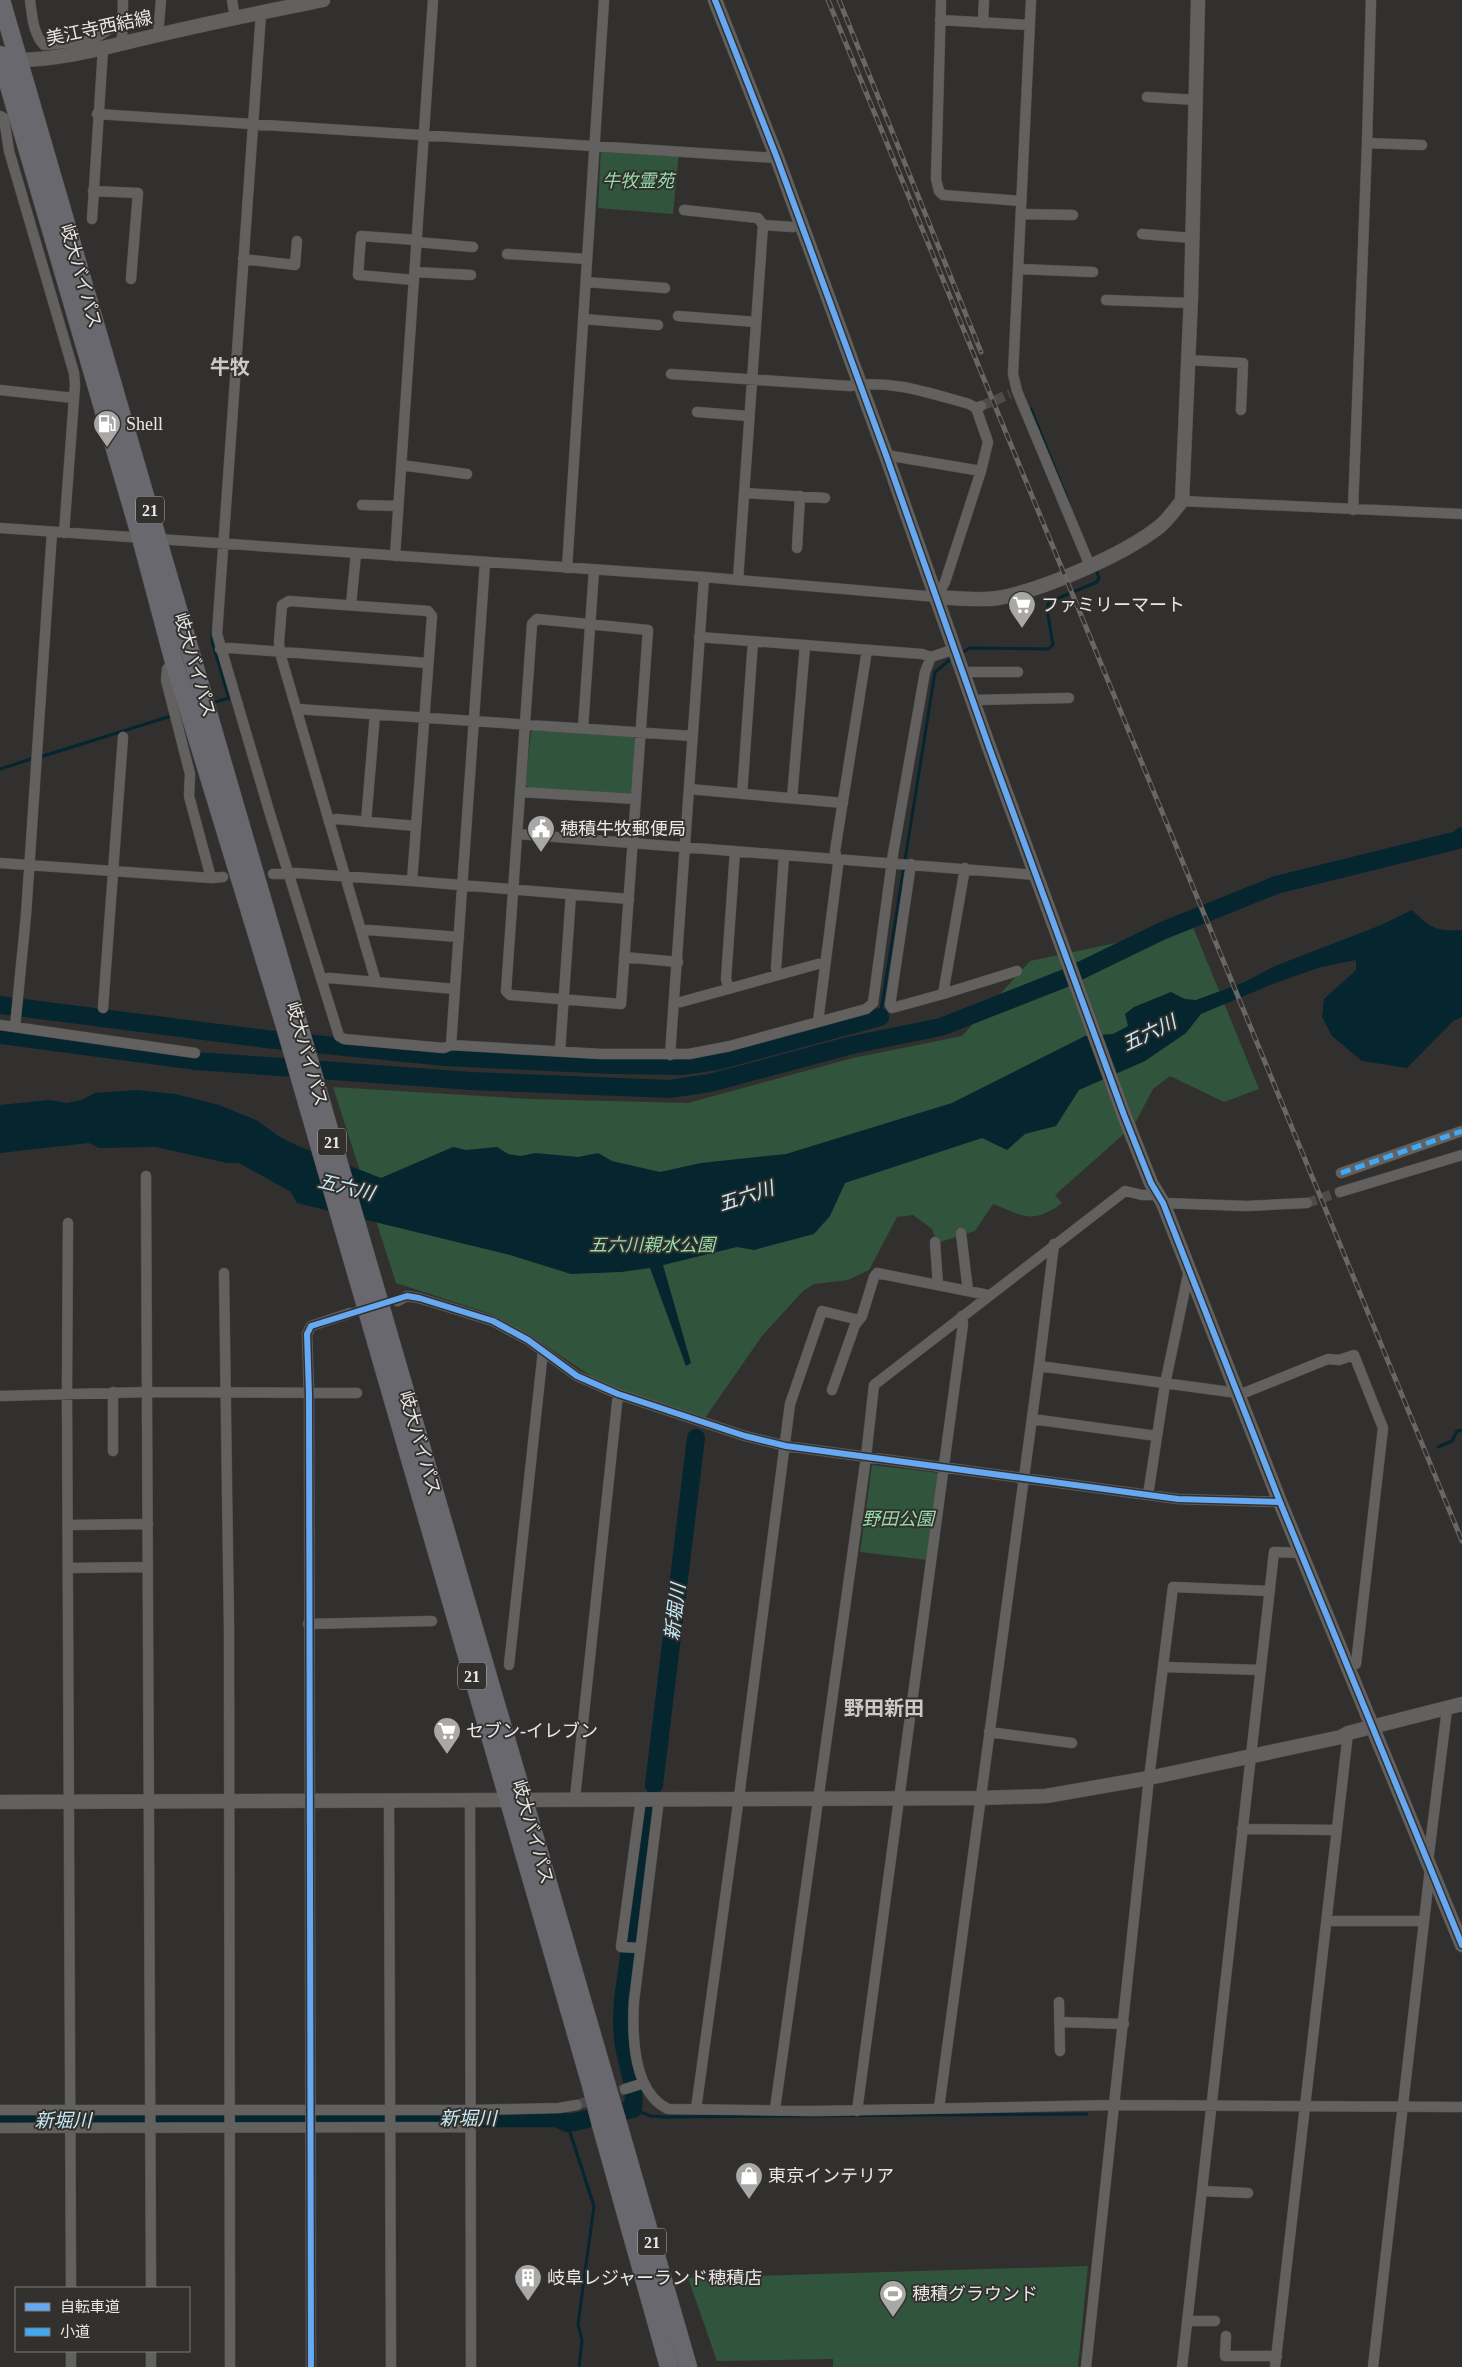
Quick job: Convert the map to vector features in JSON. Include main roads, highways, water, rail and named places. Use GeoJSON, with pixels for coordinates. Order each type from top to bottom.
{"type":"FeatureCollection","features":[{"type":"Feature","properties":{"kind":"highway","name":"岐大バイパス"},"geometry":{"type":"LineString","coordinates":[[1,0],[5,58],[150,539],[598,2084],[688,2367]]}},
{"type":"Feature","properties":{"kind":"highway","name":"岐大バイパス"},"geometry":{"type":"LineString","coordinates":[[150,539],[174,662],[291,1022]]}},
{"type":"Feature","properties":{"kind":"highway","name":"岐大バイパス"},"geometry":{"type":"LineString","coordinates":[[609,2121],[669,2367]]}},
{"type":"Feature","properties":{"kind":"water"},"geometry":{"type":"Polygon","coordinates":[[[1412,910],[1423,921],[1434,927],[1446,930],[1462,930],[1462,1017],[1453,1021],[1407,1068],[1362,1061],[1332,1036],[1322,1017],[1324,999],[1356,970],[1356,960],[1321,967],[1275,983],[1201,1014],[1186,1033],[1145,1061],[1079,1090],[1056,1126],[1025,1134],[1007,1150],[982,1138],[845,1183],[830,1216],[814,1234],[754,1250],[737,1247],[663,1265],[691,1363],[686,1366],[650,1268],[621,1272],[571,1274],[510,1255],[297,1203],[291,1192],[239,1163],[227,1163],[156,1147],[99,1148],[89,1143],[0,1153],[0,1105],[49,1100],[67,1103],[82,1100],[95,1093],[137,1090],[175,1094],[219,1105],[256,1120],[280,1137],[298,1146],[381,1178],[453,1147],[466,1150],[497,1147],[508,1154],[521,1156],[535,1153],[578,1157],[598,1153],[612,1161],[660,1172],[701,1163],[786,1154],[952,1103],[1085,1036],[1113,1034],[1128,1026],[1125,1014],[1134,1007],[1171,992],[1185,999],[1196,1000],[1245,982],[1275,966],[1381,925],[1412,910]]]}},
{"type":"Feature","properties":{"kind":"waterway"},"geometry":{"type":"LineString","coordinates":[[1031,409],[1068,501]]}},
{"type":"Feature","properties":{"kind":"waterway"},"geometry":{"type":"LineString","coordinates":[[961,653],[970,648],[1048,649],[1053,645],[1047,609],[1049,602],[1097,582],[1099,578],[1095,567]]}},
{"type":"Feature","properties":{"kind":"waterway"},"geometry":{"type":"LineString","coordinates":[[212,632],[212,641],[229,698],[212,703]]}},
{"type":"Feature","properties":{"kind":"waterway"},"geometry":{"type":"LineString","coordinates":[[880,1017],[935,672],[953,657]]}},
{"type":"Feature","properties":{"kind":"waterway"},"geometry":{"type":"LineString","coordinates":[[40,757],[184,712]]}},
{"type":"Feature","properties":{"kind":"waterway"},"geometry":{"type":"LineString","coordinates":[[0,769],[34,758]]}},
{"type":"Feature","properties":{"kind":"waterway","name":"五六川"},"geometry":{"type":"LineString","coordinates":[[0,1035],[197,1061],[472,1081],[669,1089],[710,1083],[852,1045],[941,1027],[1063,979],[1162,931],[1276,885],[1458,840],[1462,836]]}},
{"type":"Feature","properties":{"kind":"waterway"},"geometry":{"type":"LineString","coordinates":[[0,1005],[266,1039],[445,1057],[610,1065],[681,1066],[717,1061],[880,1017]]}},
{"type":"Feature","properties":{"kind":"waterway"},"geometry":{"type":"LineString","coordinates":[[1438,1447],[1452,1441],[1457,1431],[1462,1430]]}},
{"type":"Feature","properties":{"kind":"waterway","name":"新堀川"},"geometry":{"type":"LineString","coordinates":[[654,1785],[696,1438]]}},
{"type":"Feature","properties":{"kind":"waterway","name":"新堀川"},"geometry":{"type":"LineString","coordinates":[[0,2121],[556,2118],[567,2123],[633,2109],[633,2087],[623,2038],[623,2000],[649,1811]]}},
{"type":"Feature","properties":{"kind":"waterway"},"geometry":{"type":"LineString","coordinates":[[633,2109],[651,2116],[665,2117],[1087,2114]]}},
{"type":"Feature","properties":{"kind":"waterway"},"geometry":{"type":"LineString","coordinates":[[567,2123],[594,2206],[578,2324],[582,2341],[579,2367]]}},
{"type":"Feature","properties":{"kind":"tunnel"},"geometry":{"type":"LineString","coordinates":[[981,406],[1010,394]]}},
{"type":"Feature","properties":{"kind":"tunnel"},"geometry":{"type":"LineString","coordinates":[[1307,1203],[1340,1192]]}},
{"type":"Feature","properties":{"kind":"tunnel"},"geometry":{"type":"LineString","coordinates":[[350,1313],[398,1301]]}},
{"type":"Feature","properties":{"kind":"tunnel"},"geometry":{"type":"LineString","coordinates":[[577,2105],[625,2089]]}},
{"type":"Feature","properties":{"kind":"railway"},"geometry":{"type":"LineString","coordinates":[[828,0],[1462,1541]]}},
{"type":"Feature","properties":{"kind":"railway"},"geometry":{"type":"LineString","coordinates":[[839,0],[981,352]]}},
{"type":"Feature","properties":{"kind":"place","name":"Shell"},"geometry":{"type":"Point","coordinates":[107,448]}},
{"type":"Feature","properties":{"kind":"place","name":"ファミリーマート"},"geometry":{"type":"Point","coordinates":[1022,629]}},
{"type":"Feature","properties":{"kind":"place","name":"穂積牛牧郵便局"},"geometry":{"type":"Point","coordinates":[541,853]}},
{"type":"Feature","properties":{"kind":"place","name":"セブン-イレブン"},"geometry":{"type":"Point","coordinates":[447,1755]}},
{"type":"Feature","properties":{"kind":"place","name":"東京インテリア"},"geometry":{"type":"Point","coordinates":[749,2200]}},
{"type":"Feature","properties":{"kind":"place","name":"岐阜レジャーランド穂積店"},"geometry":{"type":"Point","coordinates":[528,2302]}},
{"type":"Feature","properties":{"kind":"place","name":"穂積グラウンド"},"geometry":{"type":"Point","coordinates":[893,2318]}},
{"type":"Feature","properties":{"kind":"district","name":"牛牧"},"geometry":{"type":"Point","coordinates":[230,367]}},
{"type":"Feature","properties":{"kind":"district","name":"野田新田"},"geometry":{"type":"Point","coordinates":[884,1708]}},
{"type":"Feature","properties":{"kind":"park label","name":"牛牧霊苑"},"geometry":{"type":"Point","coordinates":[638,181]}},
{"type":"Feature","properties":{"kind":"park label","name":"五六川親水公園"},"geometry":{"type":"Point","coordinates":[652,1245]}},
{"type":"Feature","properties":{"kind":"park label","name":"野田公園"},"geometry":{"type":"Point","coordinates":[898,1519]}}]}
